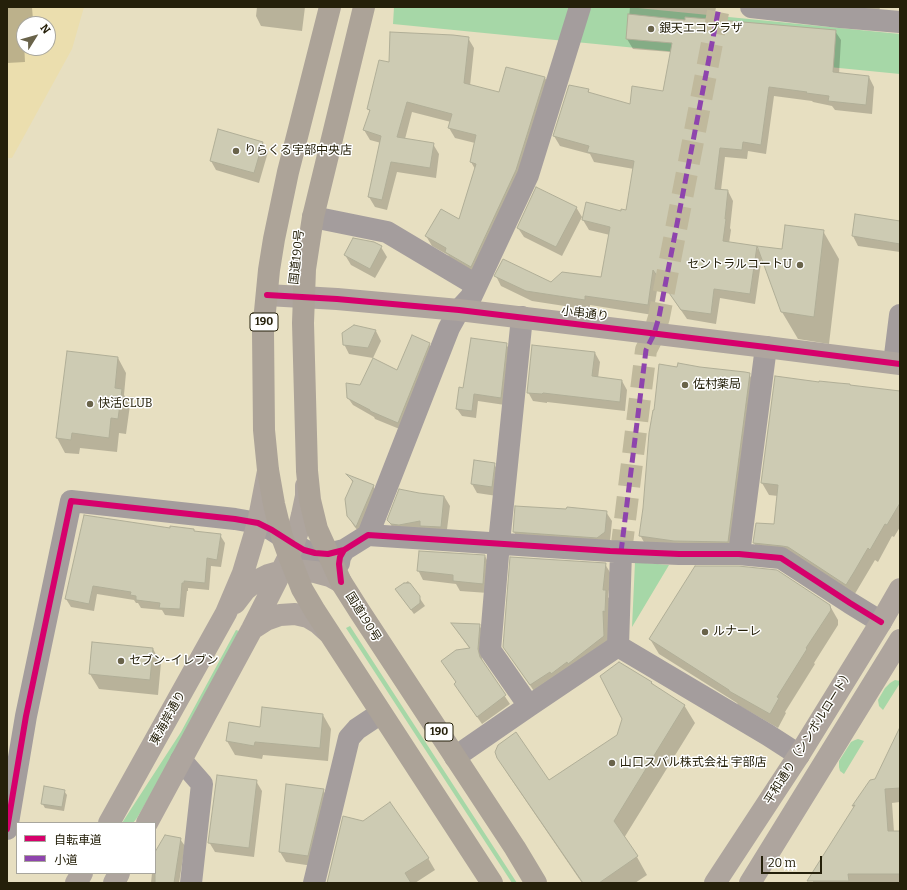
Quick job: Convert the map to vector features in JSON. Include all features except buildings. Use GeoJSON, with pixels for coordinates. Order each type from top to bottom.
{"type":"FeatureCollection","features":[{"type":"Feature","properties":{"kind":"highway","name":"国道190号"},"geometry":{"type":"LineString","coordinates":[[330,7],[288,172],[269,270],[263,339],[264,430],[268,470],[274,504],[288,556],[302,589],[328,632],[492,883]]}},
{"type":"Feature","properties":{"kind":"highway","name":"国道190号"},"geometry":{"type":"LineString","coordinates":[[364,7],[313,217],[305,269],[303,323],[307,470],[310,500],[317,529],[336,552],[341,582],[515,848],[536,883]]}},
{"type":"Feature","properties":{"kind":"street"},"geometry":{"type":"LineString","coordinates":[[368,535],[449,328],[459,310],[471,297],[528,175],[580,7]]}},
{"type":"Feature","properties":{"kind":"street"},"geometry":{"type":"LineString","coordinates":[[751,7],[841,12],[900,22]]}},
{"type":"Feature","properties":{"kind":"street"},"geometry":{"type":"LineString","coordinates":[[313,217],[387,232],[476,285]]}},
{"type":"Feature","properties":{"kind":"street","name":"小串通り"},"geometry":{"type":"LineString","coordinates":[[267,295],[338,299],[459,310],[897,363]]}},
{"type":"Feature","properties":{"kind":"street"},"geometry":{"type":"LineString","coordinates":[[897,363],[900,315]]}},
{"type":"Feature","properties":{"kind":"street"},"geometry":{"type":"LineString","coordinates":[[522,317],[499,543],[490,650],[529,706]]}},
{"type":"Feature","properties":{"kind":"street"},"geometry":{"type":"LineString","coordinates":[[739,554],[766,347]]}},
{"type":"Feature","properties":{"kind":"street"},"geometry":{"type":"LineString","coordinates":[[226,613],[243,573],[258,523],[268,470]]}},
{"type":"Feature","properties":{"kind":"street"},"geometry":{"type":"LineString","coordinates":[[148,822],[252,629],[288,556],[302,515],[306,496],[307,470]]}},
{"type":"Feature","properties":{"kind":"street"},"geometry":{"type":"LineString","coordinates":[[7,829],[26,716],[71,501],[258,523],[266,526],[288,556],[315,572],[330,576],[341,582]]}},
{"type":"Feature","properties":{"kind":"street"},"geometry":{"type":"LineString","coordinates":[[226,613],[245,590],[256,581],[268,575],[288,556],[304,550],[315,553],[336,552],[368,535],[621,552],[739,554],[781,558],[881,622]]}},
{"type":"Feature","properties":{"kind":"street"},"geometry":{"type":"LineString","coordinates":[[618,646],[621,552]]}},
{"type":"Feature","properties":{"kind":"street","name":"平和通り（シンボルロード）"},"geometry":{"type":"LineString","coordinates":[[716,883],[799,755],[900,589]]}},
{"type":"Feature","properties":{"kind":"street","name":"東海岸通り"},"geometry":{"type":"LineString","coordinates":[[111,822],[226,613]]}},
{"type":"Feature","properties":{"kind":"street"},"geometry":{"type":"LineString","coordinates":[[252,629],[266,620],[280,615],[294,614],[308,617],[328,632]]}},
{"type":"Feature","properties":{"kind":"street"},"geometry":{"type":"LineString","coordinates":[[455,757],[618,646]]}},
{"type":"Feature","properties":{"kind":"street"},"geometry":{"type":"LineString","coordinates":[[618,646],[799,755]]}},
{"type":"Feature","properties":{"kind":"street"},"geometry":{"type":"LineString","coordinates":[[755,882],[897,652]]}},
{"type":"Feature","properties":{"kind":"street"},"geometry":{"type":"LineString","coordinates":[[314,883],[349,738],[358,729],[381,713]]}},
{"type":"Feature","properties":{"kind":"street"},"geometry":{"type":"LineString","coordinates":[[181,760],[202,784],[191,883]]}},
{"type":"Feature","properties":{"kind":"street"},"geometry":{"type":"LineString","coordinates":[[76,883],[81,874]]}},
{"type":"Feature","properties":{"kind":"street"},"geometry":{"type":"LineString","coordinates":[[114,883],[118,874]]}},
{"type":"Feature","properties":{"kind":"shaded area"},"geometry":{"type":"Polygon","coordinates":[[[7,7],[84,7],[72,49],[12,158],[7,158],[7,7]]]}},
{"type":"Feature","properties":{"kind":"green space"},"geometry":{"type":"Polygon","coordinates":[[[394,7],[628,7],[900,34],[900,74],[393,24],[394,7]]]}},
{"type":"Feature","properties":{"kind":"green space"},"geometry":{"type":"Polygon","coordinates":[[[635,562],[669,565],[632,627],[635,562]]]}},
{"type":"Feature","properties":{"kind":"green space"},"geometry":{"type":"Polygon","coordinates":[[[350,626],[517,883],[512,883],[346,628],[350,626]]]}},
{"type":"Feature","properties":{"kind":"green space"},"geometry":{"type":"Polygon","coordinates":[[[236,630],[239,631],[177,749],[137,818],[134,822],[123,822],[181,732],[236,630]]]}},
{"type":"Feature","properties":{"kind":"green space"},"geometry":{"type":"Polygon","coordinates":[[[895,680],[900,681],[900,683],[883,710],[879,706],[878,700],[885,688],[895,680]]]}},
{"type":"Feature","properties":{"kind":"green space"},"geometry":{"type":"Polygon","coordinates":[[[858,739],[864,741],[844,774],[840,771],[839,761],[851,742],[858,739]]]}},
{"type":"Feature","properties":{"kind":"tunnel"},"geometry":{"type":"LineString","coordinates":[[621,552],[646,350],[654,334],[659,317],[719,7]]}},
{"type":"Feature","properties":{"kind":"marked path"},"geometry":{"type":"LineString","coordinates":[[621,552],[646,350],[654,334],[659,317],[719,7]]}},
{"type":"Feature","properties":{"kind":"cycle path"},"geometry":{"type":"LineString","coordinates":[[267,295],[337,299],[459,310],[900,364]]}},
{"type":"Feature","properties":{"kind":"cycle path"},"geometry":{"type":"LineString","coordinates":[[7,829],[26,716],[71,501],[235,519],[258,523],[304,550],[328,554],[344,550]]}},
{"type":"Feature","properties":{"kind":"cycle path"},"geometry":{"type":"LineString","coordinates":[[341,582],[339,564],[340,557],[344,550],[368,535],[610,551],[679,554],[739,554],[781,558],[881,622]]}},
{"type":"Feature","properties":{"kind":"place","name":"銀天エコプラザ"},"geometry":{"type":"Point","coordinates":[651,29]}},
{"type":"Feature","properties":{"kind":"place","name":"りらくる宇部中央店"},"geometry":{"type":"Point","coordinates":[236,151]}},
{"type":"Feature","properties":{"kind":"place","name":"セントラルコートU"},"geometry":{"type":"Point","coordinates":[800,265]}},
{"type":"Feature","properties":{"kind":"place","name":"佐村薬局"},"geometry":{"type":"Point","coordinates":[685,385]}},
{"type":"Feature","properties":{"kind":"place","name":"快活CLUB"},"geometry":{"type":"Point","coordinates":[90,404]}},
{"type":"Feature","properties":{"kind":"place","name":"ルナーレ"},"geometry":{"type":"Point","coordinates":[705,632]}},
{"type":"Feature","properties":{"kind":"place","name":"セブン-イレブン"},"geometry":{"type":"Point","coordinates":[121,661]}},
{"type":"Feature","properties":{"kind":"place","name":"山口スバル株式会社 宇部店"},"geometry":{"type":"Point","coordinates":[612,763]}}]}
